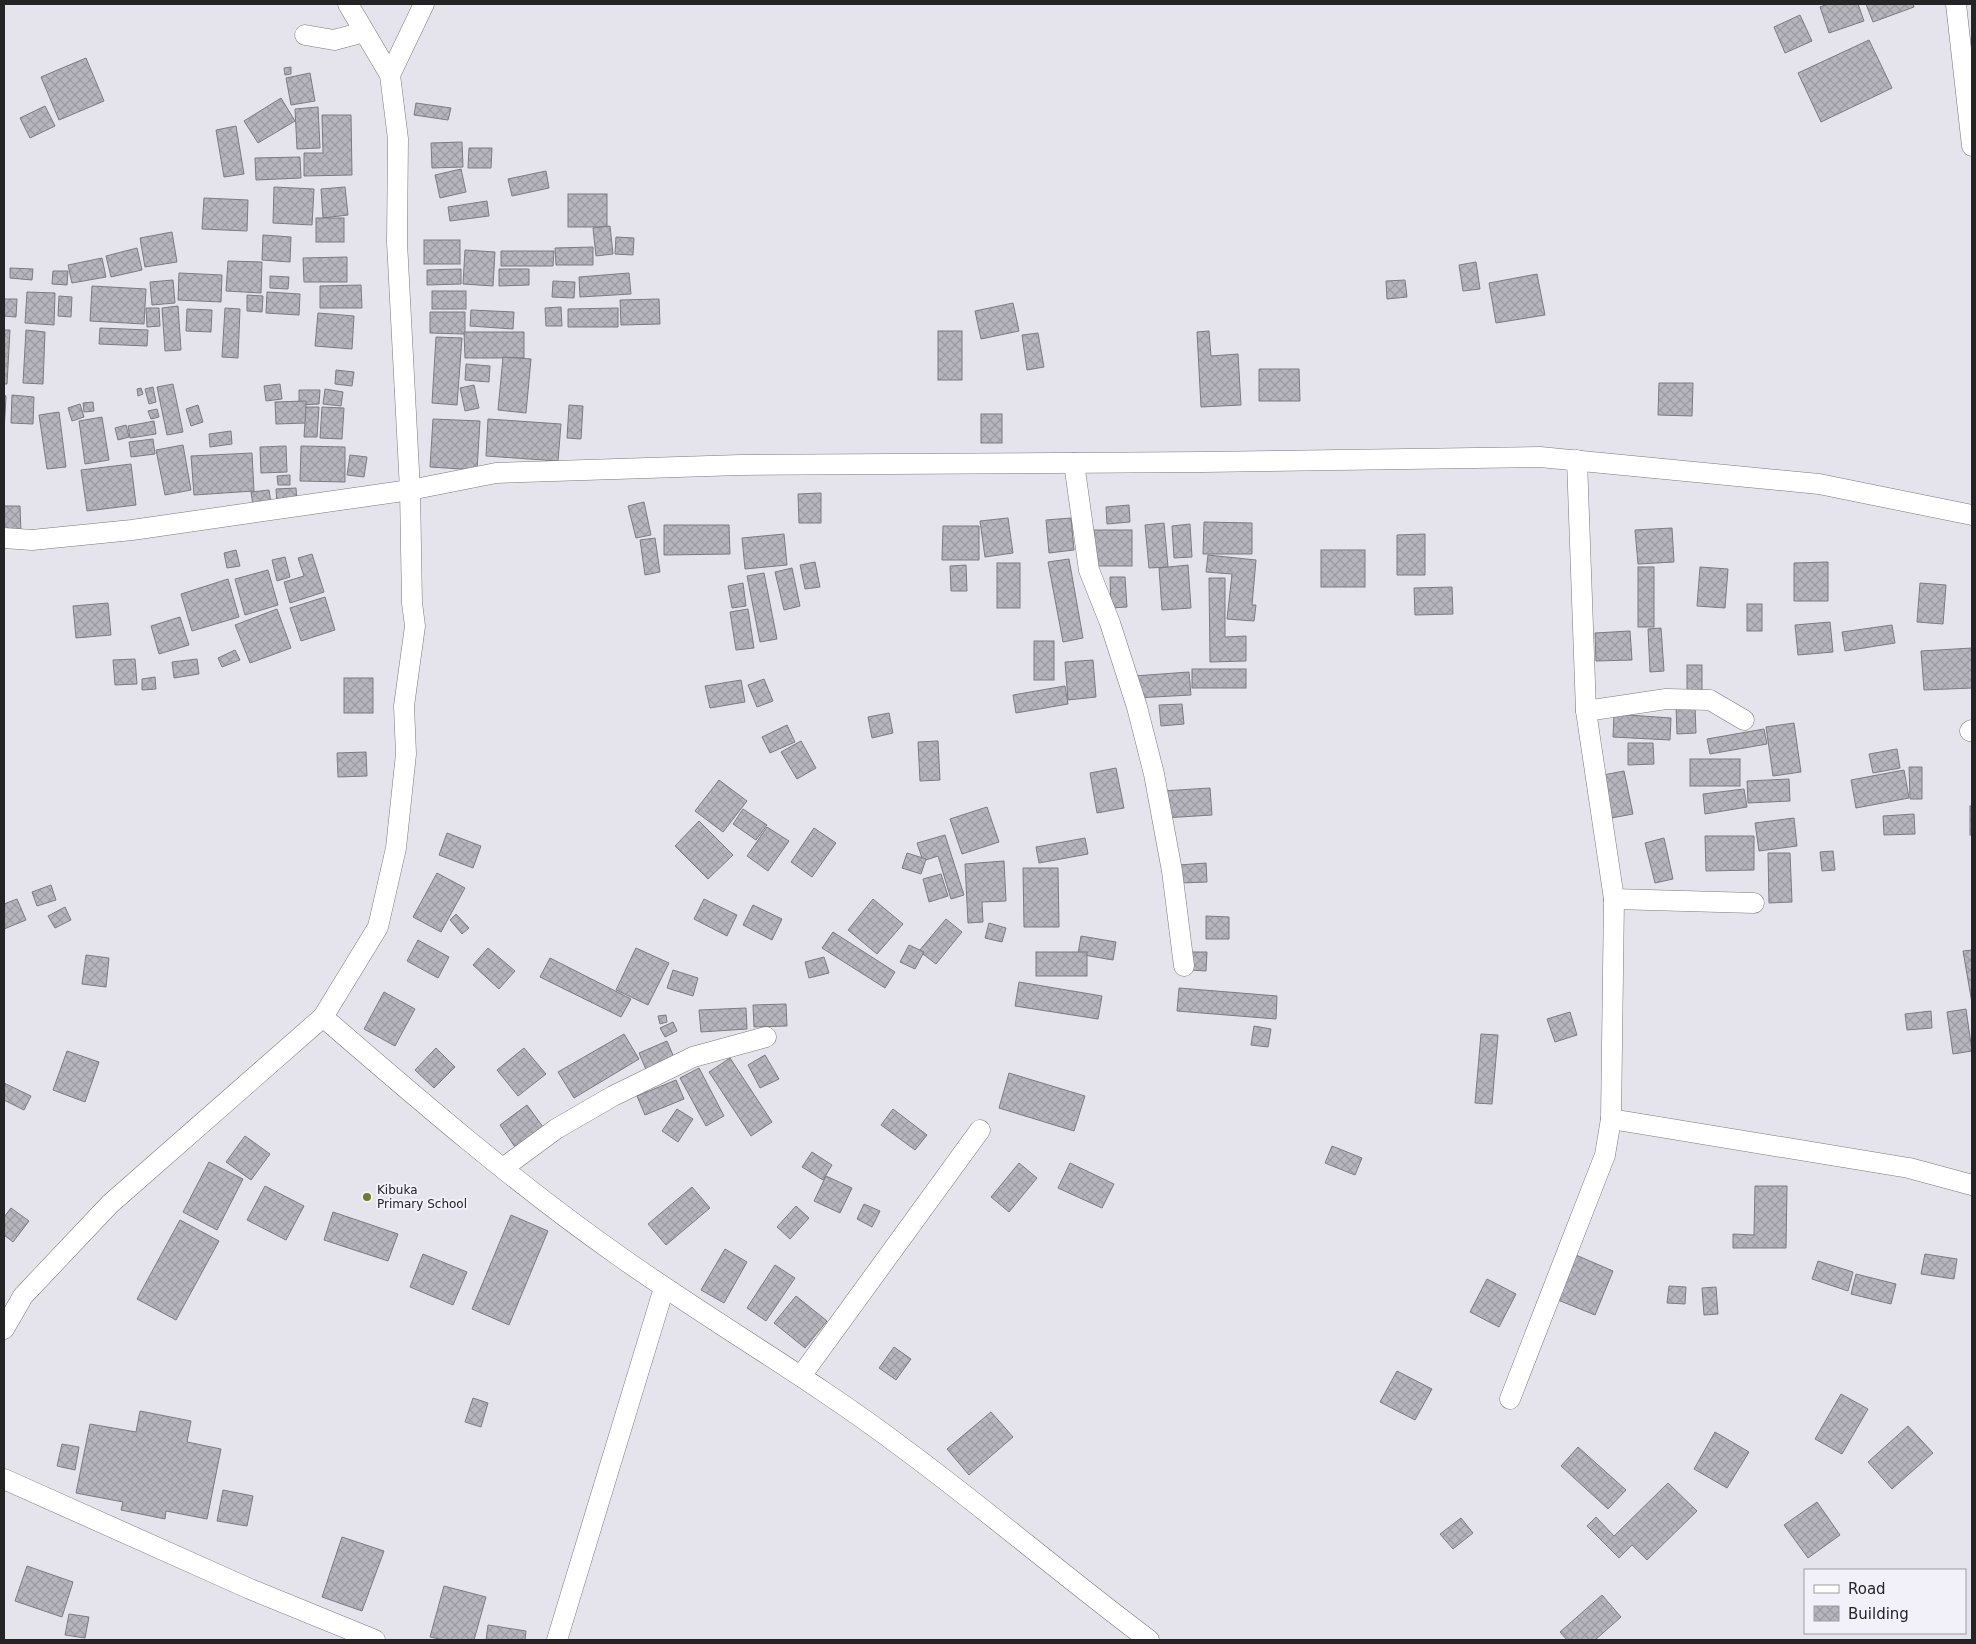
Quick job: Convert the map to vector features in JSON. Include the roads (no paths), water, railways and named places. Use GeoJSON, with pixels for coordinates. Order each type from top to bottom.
{"type":"FeatureCollection","features":[{"type":"Feature","properties":{"kind":"street"},"geometry":{"type":"LineString","coordinates":[[4,1328],[23,1296],[110,1204],[323,1017],[378,927],[396,848],[406,754],[404,706],[415,626],[412,603],[410,490],[397,242],[398,139],[390,74],[348,4]]}},
{"type":"Feature","properties":{"kind":"street"},"geometry":{"type":"LineString","coordinates":[[390,74],[424,4]]}},
{"type":"Feature","properties":{"kind":"street"},"geometry":{"type":"LineString","coordinates":[[1956,4],[1972,146]]}},
{"type":"Feature","properties":{"kind":"street"},"geometry":{"type":"LineString","coordinates":[[305,35],[334,40],[364,32]]}},
{"type":"Feature","properties":{"kind":"street"},"geometry":{"type":"LineString","coordinates":[[4,538],[32,540],[132,530],[410,490],[496,473],[740,465],[1540,457],[1819,484],[1972,515]]}},
{"type":"Feature","properties":{"kind":"street"},"geometry":{"type":"LineString","coordinates":[[1510,1399],[1605,1155],[1610,1118],[1614,900],[1586,711],[1576,460]]}},
{"type":"Feature","properties":{"kind":"street"},"geometry":{"type":"LineString","coordinates":[[1074,463],[1089,570],[1110,623],[1137,707],[1154,774],[1172,871],[1184,966]]}},
{"type":"Feature","properties":{"kind":"street"},"geometry":{"type":"LineString","coordinates":[[1586,711],[1666,699],[1710,700],[1744,720]]}},
{"type":"Feature","properties":{"kind":"street"},"geometry":{"type":"LineString","coordinates":[[1614,900],[1754,903]]}},
{"type":"Feature","properties":{"kind":"street"},"geometry":{"type":"LineString","coordinates":[[323,1017],[399,1084],[538,1197],[664,1288],[801,1376],[903,1447],[1149,1640]]}},
{"type":"Feature","properties":{"kind":"street"},"geometry":{"type":"LineString","coordinates":[[503,1168],[556,1129],[613,1096],[693,1057],[766,1037]]}},
{"type":"Feature","properties":{"kind":"street"},"geometry":{"type":"LineString","coordinates":[[1610,1118],[1908,1168],[1972,1185]]}},
{"type":"Feature","properties":{"kind":"street"},"geometry":{"type":"LineString","coordinates":[[801,1376],[980,1130]]}},
{"type":"Feature","properties":{"kind":"street"},"geometry":{"type":"LineString","coordinates":[[557,1640],[664,1288]]}},
{"type":"Feature","properties":{"kind":"street"},"geometry":{"type":"LineString","coordinates":[[4,1479],[250,1589],[375,1640]]}},
{"type":"Feature","properties":{"kind":"place","name":"Kibuka Primary School"},"geometry":{"type":"Point","coordinates":[367,1197]}}]}
